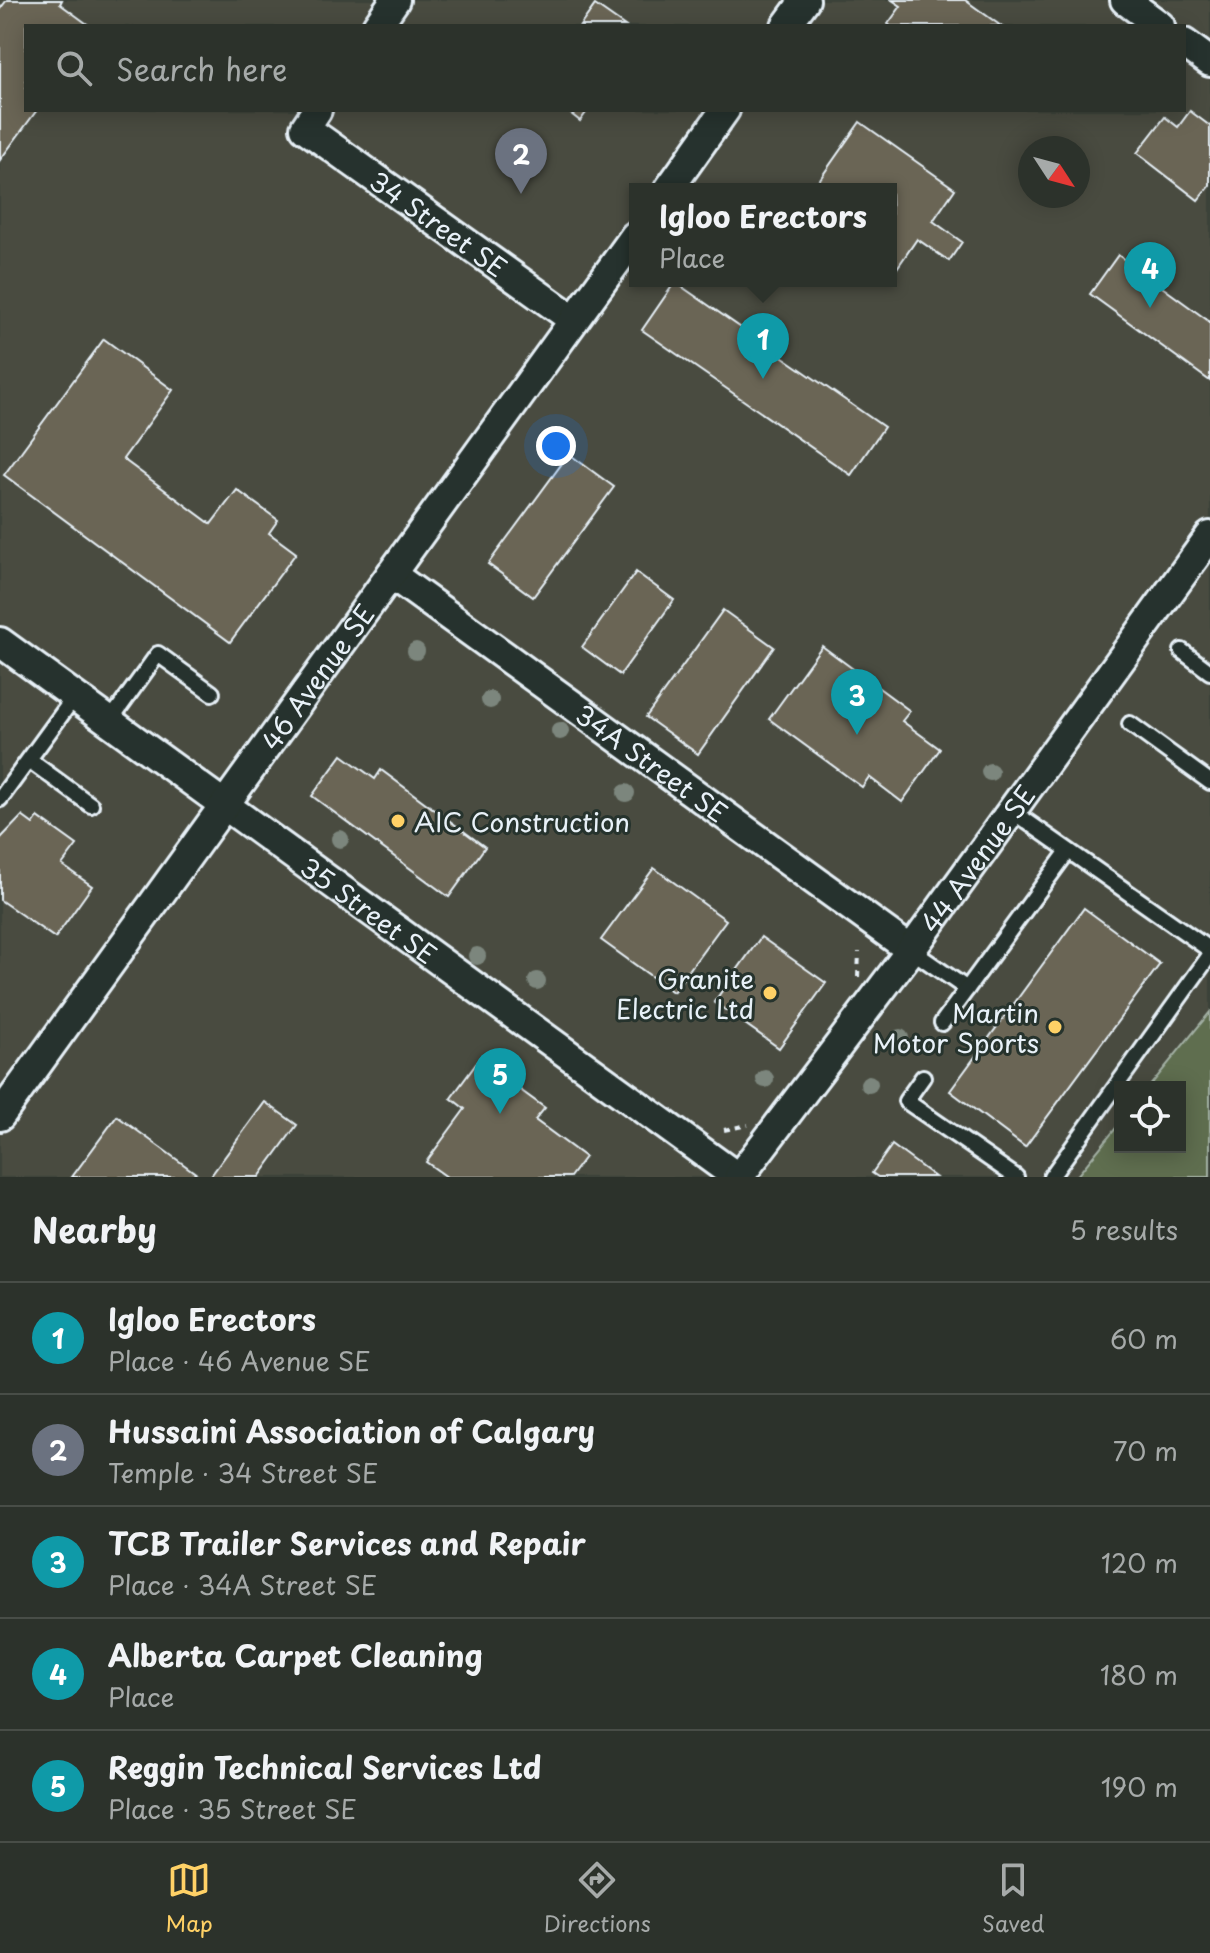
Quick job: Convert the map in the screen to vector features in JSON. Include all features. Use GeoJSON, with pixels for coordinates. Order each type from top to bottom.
{"type":"FeatureCollection","features":[{"type":"Feature","properties":{"kind":"street"},"geometry":{"type":"LineString","coordinates":[[378,24],[395,0]]}},
{"type":"Feature","properties":{"kind":"street"},"geometry":{"type":"LineString","coordinates":[[787,24],[805,0]]}},
{"type":"Feature","properties":{"kind":"street"},"geometry":{"type":"LineString","coordinates":[[1125,0],[1157,24]]}},
{"type":"Feature","properties":{"kind":"street"},"geometry":{"type":"LineString","coordinates":[[1186,44],[1210,62]]}},
{"type":"Feature","properties":{"kind":"street"},"geometry":{"type":"LineString","coordinates":[[673,183],[724,112]]}},
{"type":"Feature","properties":{"kind":"street","name":"34 Street SE"},"geometry":{"type":"LineString","coordinates":[[311,119],[574,320]]}},
{"type":"Feature","properties":{"kind":"street","name":"46 Avenue SE"},"geometry":{"type":"LineString","coordinates":[[0,1116],[629,244]]}},
{"type":"Feature","properties":{"kind":"street","name":"44 Avenue SE"},"geometry":{"type":"LineString","coordinates":[[738,1177],[911,950],[1210,536]]}},
{"type":"Feature","properties":{"kind":"street","name":"34A Street SE"},"geometry":{"type":"LineString","coordinates":[[391,574],[911,950]]}},
{"type":"Feature","properties":{"kind":"street","name":"35 Street SE"},"geometry":{"type":"LineString","coordinates":[[0,642],[738,1177]]}},
{"type":"Feature","properties":{"kind":"lane"},"geometry":{"type":"LineString","coordinates":[[1182,651],[1210,672]]}},
{"type":"Feature","properties":{"kind":"lane"},"geometry":{"type":"LineString","coordinates":[[109,722],[158,654],[212,693]]}},
{"type":"Feature","properties":{"kind":"lane"},"geometry":{"type":"LineString","coordinates":[[0,799],[75,696]]}},
{"type":"Feature","properties":{"kind":"lane"},"geometry":{"type":"LineString","coordinates":[[1130,724],[1210,782]]}},
{"type":"Feature","properties":{"kind":"lane"},"geometry":{"type":"LineString","coordinates":[[29,760],[91,805]]}},
{"type":"Feature","properties":{"kind":"lane"},"geometry":{"type":"LineString","coordinates":[[1012,811],[1210,953],[1051,1177]]}},
{"type":"Feature","properties":{"kind":"lane"},"geometry":{"type":"LineString","coordinates":[[942,1023],[1068,851]]}},
{"type":"Feature","properties":{"kind":"lane"},"geometry":{"type":"LineString","coordinates":[[911,950],[967,989]]}},
{"type":"Feature","properties":{"kind":"lane"},"geometry":{"type":"LineString","coordinates":[[923,1077],[906,1101],[1016,1177]]}},
{"type":"Feature","properties":{"kind":"shaded area"},"geometry":{"type":"Polygon","coordinates":[[[0,0],[1210,0],[1210,1012],[1154,1081],[1114,1081],[1114,1130],[1076,1177],[0,1177],[0,0]]]}},
{"type":"Feature","properties":{"kind":"green space"},"geometry":{"type":"Polygon","coordinates":[[[1210,1012],[1210,1177],[1076,1177],[1114,1130],[1114,1153],[1186,1153],[1186,1081],[1154,1081],[1210,1012]]]}},
{"type":"Feature","properties":{"kind":"building"},"geometry":{"type":"Polygon","coordinates":[[[7,0],[62,0],[60,4],[87,24],[24,24],[24,112],[36,112],[0,160],[0,9],[7,0]]]}},
{"type":"Feature","properties":{"kind":"building"},"geometry":{"type":"Polygon","coordinates":[[[892,0],[965,0],[998,24],[888,24],[901,6],[892,0]]]}},
{"type":"Feature","properties":{"kind":"building"},"geometry":{"type":"Polygon","coordinates":[[[595,5],[622,24],[581,24],[595,5]]]}},
{"type":"Feature","properties":{"kind":"building"},"geometry":{"type":"Polygon","coordinates":[[[1190,111],[1210,126],[1210,185],[1198,200],[1137,153],[1165,117],[1178,127],[1190,111]]]}},
{"type":"Feature","properties":{"kind":"building"},"geometry":{"type":"Polygon","coordinates":[[[569,112],[587,112],[580,121],[569,112]]]}},
{"type":"Feature","properties":{"kind":"building"},"geometry":{"type":"Polygon","coordinates":[[[860,122],[955,189],[933,221],[962,242],[949,261],[917,239],[897,268],[897,183],[817,183],[860,122]]]}},
{"type":"Feature","properties":{"kind":"building"},"geometry":{"type":"Polygon","coordinates":[[[1118,255],[1210,322],[1210,381],[1090,294],[1118,255]]]}},
{"type":"Feature","properties":{"kind":"building"},"geometry":{"type":"Polygon","coordinates":[[[672,287],[682,287],[884,427],[851,475],[642,330],[672,287]]]}},
{"type":"Feature","properties":{"kind":"building"},"geometry":{"type":"Polygon","coordinates":[[[104,339],[173,390],[123,459],[211,524],[237,490],[278,520],[269,533],[296,553],[230,642],[4,475],[104,339]]]}},
{"type":"Feature","properties":{"kind":"building"},"geometry":{"type":"Polygon","coordinates":[[[569,454],[614,487],[533,597],[488,564],[569,454]]]}},
{"type":"Feature","properties":{"kind":"building"},"geometry":{"type":"Polygon","coordinates":[[[636,572],[674,600],[620,675],[582,647],[636,572]]]}},
{"type":"Feature","properties":{"kind":"building"},"geometry":{"type":"Polygon","coordinates":[[[723,610],[774,647],[698,754],[646,717],[723,610]]]}},
{"type":"Feature","properties":{"kind":"building"},"geometry":{"type":"Polygon","coordinates":[[[822,646],[910,711],[902,721],[940,749],[902,802],[869,777],[862,787],[769,719],[822,646]]]}},
{"type":"Feature","properties":{"kind":"building","name":"AIC Construction"},"geometry":{"type":"Polygon","coordinates":[[[342,755],[375,779],[381,770],[485,847],[449,897],[312,796],[342,755]]]}},
{"type":"Feature","properties":{"kind":"building"},"geometry":{"type":"Polygon","coordinates":[[[22,816],[33,824],[38,817],[77,845],[62,865],[92,886],[55,938],[0,900],[0,839],[22,816]]]}},
{"type":"Feature","properties":{"kind":"building"},"geometry":{"type":"Polygon","coordinates":[[[654,868],[726,920],[673,992],[601,940],[654,868]]]}},
{"type":"Feature","properties":{"kind":"building","name":"Martin Motor Sports"},"geometry":{"type":"Polygon","coordinates":[[[1084,908],[1160,964],[1025,1147],[950,1091],[1084,908]]]}},
{"type":"Feature","properties":{"kind":"building","name":"Granite Electric Ltd"},"geometry":{"type":"Polygon","coordinates":[[[761,937],[826,983],[779,1048],[714,1002],[761,937]]]}},
{"type":"Feature","properties":{"kind":"building"},"geometry":{"type":"Polygon","coordinates":[[[479,1060],[545,1108],[535,1120],[585,1157],[570,1177],[447,1177],[426,1162],[465,1109],[451,1098],[479,1060]]]}},
{"type":"Feature","properties":{"kind":"building"},"geometry":{"type":"Polygon","coordinates":[[[265,1102],[297,1125],[259,1177],[210,1177],[265,1102]]]}},
{"type":"Feature","properties":{"kind":"building"},"geometry":{"type":"Polygon","coordinates":[[[117,1116],[201,1177],[72,1177],[117,1116]]]}},
{"type":"Feature","properties":{"kind":"building"},"geometry":{"type":"Polygon","coordinates":[[[892,1145],[935,1177],[878,1177],[872,1173],[892,1145]]]}},
{"type":"Feature","properties":{"kind":"place","name":"Hussaini Association of Calgary"},"geometry":{"type":"Point","coordinates":[521,194]}},
{"type":"Feature","properties":{"kind":"place","name":"Alberta Carpet Cleaning"},"geometry":{"type":"Point","coordinates":[1150,308]}},
{"type":"Feature","properties":{"kind":"place","name":"Igloo Erectors"},"geometry":{"type":"Point","coordinates":[763,379]}},
{"type":"Feature","properties":{"kind":"place","name":"TCB Trailer Services and Repair"},"geometry":{"type":"Point","coordinates":[857,735]}},
{"type":"Feature","properties":{"kind":"place","name":"AIC Construction"},"geometry":{"type":"Point","coordinates":[398,821]}},
{"type":"Feature","properties":{"kind":"place","name":"Granite Electric Ltd"},"geometry":{"type":"Point","coordinates":[770,993]}},
{"type":"Feature","properties":{"kind":"place","name":"Martin Motor Sports"},"geometry":{"type":"Point","coordinates":[1055,1027]}},
{"type":"Feature","properties":{"kind":"place","name":"Reggin Technical Services Ltd"},"geometry":{"type":"Point","coordinates":[500,1114]}}]}
